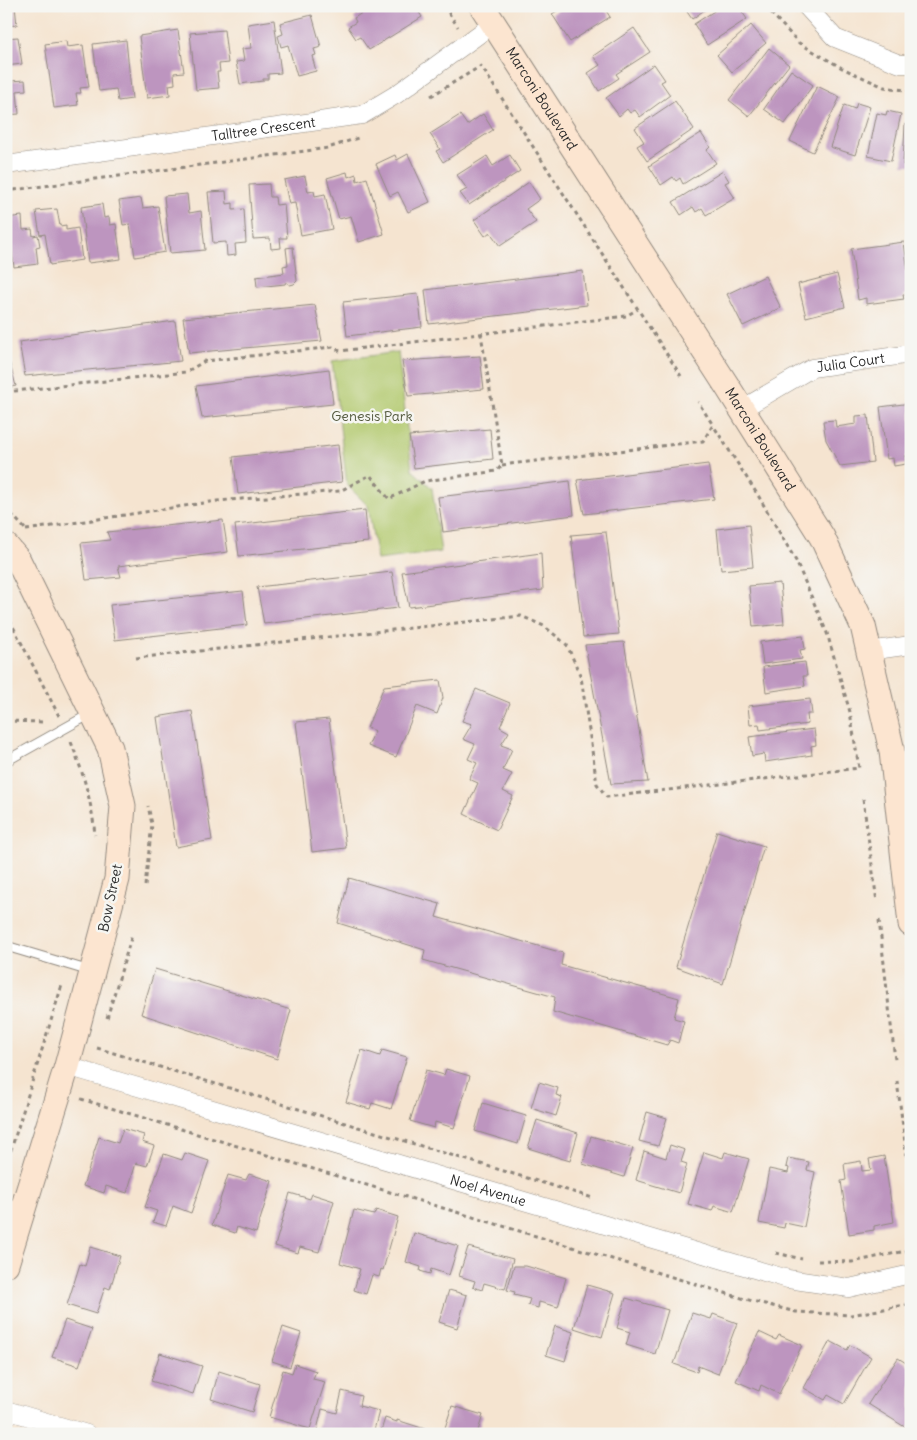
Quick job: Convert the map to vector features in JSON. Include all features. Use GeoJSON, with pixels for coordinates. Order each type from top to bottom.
{"type":"FeatureCollection","features":[{"type":"Feature","properties":{"kind":"street"},"geometry":{"type":"LineString","coordinates":[[806,6],[835,38],[900,64],[911,64]]}},
{"type":"Feature","properties":{"kind":"street","name":"Talltree Crescent"},"geometry":{"type":"LineString","coordinates":[[6,165],[362,115],[397,94],[488,15]]}},
{"type":"Feature","properties":{"kind":"street","name":"Marconi Boulevard"},"geometry":{"type":"LineString","coordinates":[[488,15],[742,409],[822,537],[863,626],[892,751],[911,924]]}},
{"type":"Feature","properties":{"kind":"street","name":"Julia Court"},"geometry":{"type":"LineString","coordinates":[[742,409],[812,368],[911,354]]}},
{"type":"Feature","properties":{"kind":"street","name":"Bow Street"},"geometry":{"type":"LineString","coordinates":[[6,546],[18,560],[110,748],[123,806],[117,879],[67,1066],[6,1264]]}},
{"type":"Feature","properties":{"kind":"street"},"geometry":{"type":"LineString","coordinates":[[869,651],[911,645]]}},
{"type":"Feature","properties":{"kind":"street","name":"Noel Avenue"},"geometry":{"type":"LineString","coordinates":[[67,1066],[788,1279],[849,1288],[911,1274]]}},
{"type":"Feature","properties":{"kind":"street"},"geometry":{"type":"LineString","coordinates":[[6,1410],[87,1434]]}},
{"type":"Feature","properties":{"kind":"lane"},"geometry":{"type":"LineString","coordinates":[[6,761],[93,713]]}},
{"type":"Feature","properties":{"kind":"lane"},"geometry":{"type":"LineString","coordinates":[[6,946],[92,971]]}},
{"type":"Feature","properties":{"kind":"path"},"geometry":{"type":"LineString","coordinates":[[444,6],[458,28]]}},
{"type":"Feature","properties":{"kind":"path"},"geometry":{"type":"LineString","coordinates":[[431,96],[481,66],[681,376]]}},
{"type":"Feature","properties":{"kind":"path"},"geometry":{"type":"LineString","coordinates":[[6,191],[328,148],[365,136]]}},
{"type":"Feature","properties":{"kind":"path"},"geometry":{"type":"LineString","coordinates":[[6,392],[186,372],[205,361],[333,347],[340,351],[626,316],[638,309]]}},
{"type":"Feature","properties":{"kind":"path"},"geometry":{"type":"LineString","coordinates":[[26,530],[218,501],[340,491],[370,475],[389,500],[425,481],[497,471],[502,464],[481,334]]}},
{"type":"Feature","properties":{"kind":"path"},"geometry":{"type":"LineString","coordinates":[[136,658],[521,616],[544,626],[567,645],[581,677],[597,784],[607,798],[859,768],[850,712],[827,633],[796,561],[759,497],[698,402]]}},
{"type":"Feature","properties":{"kind":"path"},"geometry":{"type":"LineString","coordinates":[[502,464],[703,441],[713,425]]}},
{"type":"Feature","properties":{"kind":"path"},"geometry":{"type":"LineString","coordinates":[[6,613],[60,719],[54,721]]}},
{"type":"Feature","properties":{"kind":"path"},"geometry":{"type":"LineString","coordinates":[[6,721],[46,722]]}},
{"type":"Feature","properties":{"kind":"path"},"geometry":{"type":"LineString","coordinates":[[65,729],[84,777],[94,820],[96,839]]}},
{"type":"Feature","properties":{"kind":"path"},"geometry":{"type":"LineString","coordinates":[[863,800],[877,902]]}},
{"type":"Feature","properties":{"kind":"path"},"geometry":{"type":"LineString","coordinates":[[879,920],[895,1060]]}},
{"type":"Feature","properties":{"kind":"path"},"geometry":{"type":"LineString","coordinates":[[106,1020],[132,935]]}},
{"type":"Feature","properties":{"kind":"path"},"geometry":{"type":"LineString","coordinates":[[6,1166],[68,964]]}},
{"type":"Feature","properties":{"kind":"path"},"geometry":{"type":"LineString","coordinates":[[100,1039],[97,1049],[593,1198]]}},
{"type":"Feature","properties":{"kind":"path"},"geometry":{"type":"LineString","coordinates":[[897,1081],[911,1189]]}},
{"type":"Feature","properties":{"kind":"path"},"geometry":{"type":"LineString","coordinates":[[79,1099],[736,1296],[796,1312],[851,1314],[911,1304]]}},
{"type":"Feature","properties":{"kind":"path"},"geometry":{"type":"LineString","coordinates":[[812,1261],[852,1262],[911,1250]]}},
{"type":"Feature","properties":{"kind":"path"},"geometry":{"type":"LineString","coordinates":[[774,1252],[802,1259]]}},
{"type":"Feature","properties":{"kind":"green space","name":"Genesis Park"},"geometry":{"type":"Polygon","coordinates":[[[398,352],[412,470],[432,488],[441,552],[377,560],[368,506],[347,485],[332,361],[398,352]]]}},
{"type":"Feature","properties":{"kind":"building"},"geometry":{"type":"Polygon","coordinates":[[[6,6],[15,6],[17,25],[6,26],[6,6]]]}},
{"type":"Feature","properties":{"kind":"building"},"geometry":{"type":"Polygon","coordinates":[[[350,6],[363,6],[354,12],[350,6]]]}},
{"type":"Feature","properties":{"kind":"building"},"geometry":{"type":"Polygon","coordinates":[[[373,6],[392,6],[393,8],[396,6],[415,6],[422,17],[369,50],[360,37],[356,39],[348,27],[356,22],[354,18],[373,6]]]}},
{"type":"Feature","properties":{"kind":"building"},"geometry":{"type":"Polygon","coordinates":[[[565,6],[610,6],[605,9],[610,17],[570,42],[552,14],[565,6]]]}},
{"type":"Feature","properties":{"kind":"building"},"geometry":{"type":"Polygon","coordinates":[[[683,6],[710,6],[692,19],[683,6]]]}},
{"type":"Feature","properties":{"kind":"building"},"geometry":{"type":"Polygon","coordinates":[[[722,6],[738,6],[747,19],[707,45],[694,24],[722,6]]]}},
{"type":"Feature","properties":{"kind":"building"},"geometry":{"type":"Polygon","coordinates":[[[312,15],[321,47],[314,49],[316,55],[312,56],[316,71],[297,76],[288,45],[281,47],[278,36],[283,34],[280,23],[312,15]]]}},
{"type":"Feature","properties":{"kind":"building"},"geometry":{"type":"Polygon","coordinates":[[[274,20],[281,73],[268,74],[268,79],[263,79],[263,81],[240,84],[236,62],[244,61],[242,49],[251,48],[248,24],[274,20]]]}},
{"type":"Feature","properties":{"kind":"building"},"geometry":{"type":"Polygon","coordinates":[[[751,25],[766,43],[732,72],[717,55],[751,25]]]}},
{"type":"Feature","properties":{"kind":"building"},"geometry":{"type":"Polygon","coordinates":[[[634,28],[650,52],[616,74],[619,78],[599,91],[588,73],[600,65],[593,56],[634,28]]]}},
{"type":"Feature","properties":{"kind":"building"},"geometry":{"type":"Polygon","coordinates":[[[178,30],[184,72],[174,73],[175,84],[169,85],[170,95],[147,98],[139,36],[178,30]]]}},
{"type":"Feature","properties":{"kind":"building"},"geometry":{"type":"Polygon","coordinates":[[[224,30],[228,63],[219,64],[220,72],[217,72],[219,88],[196,90],[190,33],[224,30]]]}},
{"type":"Feature","properties":{"kind":"building"},"geometry":{"type":"Polygon","coordinates":[[[18,37],[22,64],[6,66],[6,38],[18,37]]]}},
{"type":"Feature","properties":{"kind":"building"},"geometry":{"type":"Polygon","coordinates":[[[126,40],[132,99],[118,101],[116,89],[99,91],[93,44],[126,40]]]}},
{"type":"Feature","properties":{"kind":"building"},"geometry":{"type":"Polygon","coordinates":[[[66,41],[67,47],[83,45],[89,87],[80,88],[81,93],[76,93],[78,105],[54,108],[45,44],[66,41]]]}},
{"type":"Feature","properties":{"kind":"building"},"geometry":{"type":"Polygon","coordinates":[[[769,48],[789,65],[749,116],[729,100],[769,48]]]}},
{"type":"Feature","properties":{"kind":"building"},"geometry":{"type":"Polygon","coordinates":[[[654,64],[665,80],[661,82],[670,95],[640,117],[635,110],[630,113],[627,109],[619,116],[606,98],[654,64]]]}},
{"type":"Feature","properties":{"kind":"building"},"geometry":{"type":"Polygon","coordinates":[[[791,70],[813,85],[785,124],[764,109],[791,70]]]}},
{"type":"Feature","properties":{"kind":"building"},"geometry":{"type":"Polygon","coordinates":[[[25,80],[26,90],[17,91],[19,114],[6,115],[6,89],[12,89],[11,81],[25,80]]]}},
{"type":"Feature","properties":{"kind":"building"},"geometry":{"type":"Polygon","coordinates":[[[817,86],[840,97],[813,152],[790,141],[817,86]]]}},
{"type":"Feature","properties":{"kind":"building"},"geometry":{"type":"Polygon","coordinates":[[[675,101],[694,129],[647,161],[637,146],[644,142],[635,128],[675,101]]]}},
{"type":"Feature","properties":{"kind":"building"},"geometry":{"type":"Polygon","coordinates":[[[857,103],[870,107],[855,155],[830,147],[844,105],[855,109],[857,103]]]}},
{"type":"Feature","properties":{"kind":"building"},"geometry":{"type":"Polygon","coordinates":[[[887,111],[901,114],[891,161],[868,156],[877,113],[886,115],[887,111]]]}},
{"type":"Feature","properties":{"kind":"building"},"geometry":{"type":"Polygon","coordinates":[[[483,114],[493,130],[443,162],[436,151],[440,149],[430,134],[460,115],[467,125],[483,114]]]}},
{"type":"Feature","properties":{"kind":"building"},"geometry":{"type":"Polygon","coordinates":[[[905,124],[911,124],[911,165],[903,165],[905,124]]]}},
{"type":"Feature","properties":{"kind":"building"},"geometry":{"type":"Polygon","coordinates":[[[701,133],[710,147],[707,150],[716,163],[683,184],[680,178],[676,181],[673,177],[661,185],[649,166],[701,133]]]}},
{"type":"Feature","properties":{"kind":"building"},"geometry":{"type":"Polygon","coordinates":[[[408,154],[430,202],[408,212],[398,192],[390,196],[376,164],[395,155],[397,160],[408,154]]]}},
{"type":"Feature","properties":{"kind":"building"},"geometry":{"type":"Polygon","coordinates":[[[510,155],[520,171],[469,205],[460,193],[467,189],[457,175],[487,156],[493,166],[510,155]]]}},
{"type":"Feature","properties":{"kind":"building"},"geometry":{"type":"Polygon","coordinates":[[[723,171],[729,181],[725,183],[735,198],[706,215],[702,208],[696,212],[693,207],[681,215],[673,202],[723,171]]]}},
{"type":"Feature","properties":{"kind":"building"},"geometry":{"type":"Polygon","coordinates":[[[347,172],[348,177],[356,174],[357,181],[367,178],[384,234],[359,242],[351,216],[339,219],[327,178],[347,172]]]}},
{"type":"Feature","properties":{"kind":"building"},"geometry":{"type":"Polygon","coordinates":[[[305,176],[308,192],[314,191],[315,196],[325,194],[332,229],[301,235],[295,203],[289,204],[284,180],[305,176]]]}},
{"type":"Feature","properties":{"kind":"building"},"geometry":{"type":"Polygon","coordinates":[[[529,182],[540,199],[526,209],[536,222],[500,246],[490,232],[485,236],[474,220],[529,182]]]}},
{"type":"Feature","properties":{"kind":"building"},"geometry":{"type":"Polygon","coordinates":[[[269,184],[270,197],[275,197],[276,205],[284,204],[287,238],[280,238],[281,248],[271,249],[270,238],[253,239],[249,185],[269,184]]]}},
{"type":"Feature","properties":{"kind":"building"},"geometry":{"type":"Polygon","coordinates":[[[226,191],[227,204],[233,203],[233,210],[244,209],[246,243],[235,244],[236,255],[227,256],[226,242],[213,243],[208,192],[226,191]]]}},
{"type":"Feature","properties":{"kind":"building"},"geometry":{"type":"Polygon","coordinates":[[[187,194],[189,213],[201,211],[205,250],[170,253],[164,196],[187,194]]]}},
{"type":"Feature","properties":{"kind":"building"},"geometry":{"type":"Polygon","coordinates":[[[141,198],[143,208],[158,206],[165,252],[135,257],[130,224],[123,225],[119,201],[141,198]]]}},
{"type":"Feature","properties":{"kind":"building"},"geometry":{"type":"Polygon","coordinates":[[[102,204],[104,218],[109,217],[110,225],[116,224],[121,259],[88,263],[81,207],[102,204]]]}},
{"type":"Feature","properties":{"kind":"building"},"geometry":{"type":"Polygon","coordinates":[[[57,209],[60,226],[66,225],[66,230],[78,228],[82,260],[50,265],[45,234],[40,235],[36,211],[57,209]]]}},
{"type":"Feature","properties":{"kind":"building"},"geometry":{"type":"Polygon","coordinates":[[[22,216],[23,230],[32,229],[33,236],[38,235],[40,246],[36,247],[38,264],[14,267],[10,239],[6,240],[6,218],[22,216]]]}},
{"type":"Feature","properties":{"kind":"building"},"geometry":{"type":"Polygon","coordinates":[[[904,242],[911,294],[903,295],[904,299],[866,304],[866,298],[858,300],[851,249],[904,242]]]}},
{"type":"Feature","properties":{"kind":"building"},"geometry":{"type":"Polygon","coordinates":[[[293,247],[297,281],[290,285],[286,282],[285,284],[257,287],[256,277],[284,273],[283,266],[288,265],[286,248],[293,247]]]}},
{"type":"Feature","properties":{"kind":"building"},"geometry":{"type":"Polygon","coordinates":[[[583,271],[587,305],[429,324],[425,290],[583,271]]]}},
{"type":"Feature","properties":{"kind":"building"},"geometry":{"type":"Polygon","coordinates":[[[837,274],[845,307],[806,317],[798,284],[837,274]]]}},
{"type":"Feature","properties":{"kind":"building"},"geometry":{"type":"Polygon","coordinates":[[[765,276],[781,308],[743,326],[727,294],[765,276]]]}},
{"type":"Feature","properties":{"kind":"building"},"geometry":{"type":"Polygon","coordinates":[[[418,294],[422,327],[347,336],[343,302],[418,294]]]}},
{"type":"Feature","properties":{"kind":"building"},"geometry":{"type":"Polygon","coordinates":[[[315,305],[322,341],[189,353],[183,318],[315,305]]]}},
{"type":"Feature","properties":{"kind":"building"},"geometry":{"type":"Polygon","coordinates":[[[175,321],[181,361],[25,376],[19,342],[175,321]]]}},
{"type":"Feature","properties":{"kind":"building"},"geometry":{"type":"Polygon","coordinates":[[[6,350],[16,386],[6,388],[6,350]]]}},
{"type":"Feature","properties":{"kind":"building"},"geometry":{"type":"Polygon","coordinates":[[[480,356],[484,389],[408,396],[402,361],[480,356]]]}},
{"type":"Feature","properties":{"kind":"building"},"geometry":{"type":"Polygon","coordinates":[[[329,369],[333,404],[202,418],[196,386],[329,369]]]}},
{"type":"Feature","properties":{"kind":"building"},"geometry":{"type":"Polygon","coordinates":[[[911,403],[911,456],[905,456],[906,464],[894,466],[893,458],[887,459],[880,407],[911,403]]]}},
{"type":"Feature","properties":{"kind":"building"},"geometry":{"type":"Polygon","coordinates":[[[868,415],[873,462],[840,466],[826,440],[823,421],[835,420],[836,427],[856,424],[856,416],[868,415]]]}},
{"type":"Feature","properties":{"kind":"building"},"geometry":{"type":"Polygon","coordinates":[[[490,429],[493,459],[414,468],[409,436],[490,429]]]}},
{"type":"Feature","properties":{"kind":"building"},"geometry":{"type":"Polygon","coordinates":[[[338,445],[342,482],[238,494],[233,457],[338,445]]]}},
{"type":"Feature","properties":{"kind":"building"},"geometry":{"type":"Polygon","coordinates":[[[708,464],[714,499],[584,514],[577,480],[708,464]]]}},
{"type":"Feature","properties":{"kind":"building"},"geometry":{"type":"Polygon","coordinates":[[[570,481],[574,515],[443,532],[438,497],[570,481]]]}},
{"type":"Feature","properties":{"kind":"building"},"geometry":{"type":"Polygon","coordinates":[[[365,510],[368,542],[239,556],[235,525],[365,510]]]}},
{"type":"Feature","properties":{"kind":"building"},"geometry":{"type":"Polygon","coordinates":[[[223,520],[228,552],[118,566],[121,577],[86,580],[81,543],[110,540],[107,532],[223,520]]]}},
{"type":"Feature","properties":{"kind":"building"},"geometry":{"type":"Polygon","coordinates":[[[749,525],[753,567],[721,570],[717,529],[749,525]]]}},
{"type":"Feature","properties":{"kind":"building"},"geometry":{"type":"Polygon","coordinates":[[[606,532],[619,634],[583,637],[571,535],[606,532]]]}},
{"type":"Feature","properties":{"kind":"building"},"geometry":{"type":"Polygon","coordinates":[[[541,553],[543,590],[409,607],[402,572],[541,553]]]}},
{"type":"Feature","properties":{"kind":"building"},"geometry":{"type":"Polygon","coordinates":[[[392,572],[398,608],[264,624],[257,587],[392,572]]]}},
{"type":"Feature","properties":{"kind":"building"},"geometry":{"type":"Polygon","coordinates":[[[780,583],[784,624],[753,627],[749,586],[780,583]]]}},
{"type":"Feature","properties":{"kind":"building"},"geometry":{"type":"Polygon","coordinates":[[[243,591],[247,625],[115,640],[110,605],[243,591]]]}},
{"type":"Feature","properties":{"kind":"building"},"geometry":{"type":"Polygon","coordinates":[[[803,636],[805,649],[800,650],[802,659],[763,664],[760,642],[803,636]]]}},
{"type":"Feature","properties":{"kind":"building"},"geometry":{"type":"Polygon","coordinates":[[[624,642],[648,782],[611,784],[585,645],[624,642]]]}},
{"type":"Feature","properties":{"kind":"building"},"geometry":{"type":"Polygon","coordinates":[[[805,662],[807,676],[803,676],[805,686],[766,692],[763,667],[805,662]]]}},
{"type":"Feature","properties":{"kind":"building"},"geometry":{"type":"Polygon","coordinates":[[[440,680],[443,698],[437,714],[417,706],[396,757],[368,746],[375,731],[367,728],[384,686],[440,680]]]}},
{"type":"Feature","properties":{"kind":"building"},"geometry":{"type":"Polygon","coordinates":[[[476,689],[510,703],[500,727],[509,732],[501,745],[512,749],[503,770],[512,774],[503,791],[513,796],[497,830],[464,814],[478,783],[469,779],[477,763],[468,759],[475,744],[463,739],[472,724],[462,721],[476,689]]]}},
{"type":"Feature","properties":{"kind":"building"},"geometry":{"type":"Polygon","coordinates":[[[810,699],[812,714],[807,714],[808,724],[760,730],[759,724],[750,725],[748,706],[810,699]]]}},
{"type":"Feature","properties":{"kind":"building"},"geometry":{"type":"Polygon","coordinates":[[[192,711],[212,840],[176,847],[157,717],[192,711]]]}},
{"type":"Feature","properties":{"kind":"building"},"geometry":{"type":"Polygon","coordinates":[[[329,719],[346,848],[312,852],[296,722],[329,719]]]}},
{"type":"Feature","properties":{"kind":"building"},"geometry":{"type":"Polygon","coordinates":[[[814,729],[816,745],[811,746],[812,755],[765,762],[764,754],[752,756],[749,737],[814,729]]]}},
{"type":"Feature","properties":{"kind":"building"},"geometry":{"type":"Polygon","coordinates":[[[717,831],[764,846],[723,984],[676,967],[717,831]]]}},
{"type":"Feature","properties":{"kind":"building"},"geometry":{"type":"Polygon","coordinates":[[[349,878],[440,904],[436,917],[563,953],[561,965],[679,998],[674,1018],[684,1021],[678,1043],[670,1040],[667,1045],[553,1012],[555,997],[423,960],[425,950],[338,923],[349,878]]]}},
{"type":"Feature","properties":{"kind":"building"},"geometry":{"type":"Polygon","coordinates":[[[155,969],[291,1010],[277,1059],[141,1014],[155,969]]]}},
{"type":"Feature","properties":{"kind":"building"},"geometry":{"type":"Polygon","coordinates":[[[362,1050],[380,1056],[382,1050],[407,1057],[391,1109],[372,1103],[370,1109],[346,1102],[362,1050]]]}},
{"type":"Feature","properties":{"kind":"building"},"geometry":{"type":"Polygon","coordinates":[[[446,1069],[470,1076],[454,1128],[435,1122],[434,1128],[410,1121],[426,1070],[444,1075],[446,1069]]]}},
{"type":"Feature","properties":{"kind":"building"},"geometry":{"type":"Polygon","coordinates":[[[539,1082],[558,1088],[556,1095],[562,1097],[556,1116],[531,1108],[539,1082]]]}},
{"type":"Feature","properties":{"kind":"building"},"geometry":{"type":"Polygon","coordinates":[[[483,1103],[526,1116],[518,1144],[475,1131],[483,1103]]]}},
{"type":"Feature","properties":{"kind":"building"},"geometry":{"type":"Polygon","coordinates":[[[647,1112],[667,1118],[658,1146],[639,1141],[647,1112]]]}},
{"type":"Feature","properties":{"kind":"building"},"geometry":{"type":"Polygon","coordinates":[[[537,1120],[578,1133],[570,1161],[528,1148],[537,1120]]]}},
{"type":"Feature","properties":{"kind":"building"},"geometry":{"type":"Polygon","coordinates":[[[123,1129],[144,1135],[142,1142],[154,1146],[147,1166],[136,1163],[127,1193],[106,1186],[104,1193],[83,1186],[99,1137],[118,1143],[123,1129]]]}},
{"type":"Feature","properties":{"kind":"building"},"geometry":{"type":"Polygon","coordinates":[[[591,1136],[633,1148],[624,1177],[583,1164],[591,1136]]]}},
{"type":"Feature","properties":{"kind":"building"},"geometry":{"type":"Polygon","coordinates":[[[670,1145],[685,1150],[681,1162],[687,1164],[679,1193],[636,1180],[644,1151],[666,1158],[670,1145]]]}},
{"type":"Feature","properties":{"kind":"building"},"geometry":{"type":"Polygon","coordinates":[[[704,1152],[723,1158],[725,1152],[749,1159],[733,1212],[714,1206],[712,1211],[688,1204],[704,1152]]]}},
{"type":"Feature","properties":{"kind":"building"},"geometry":{"type":"Polygon","coordinates":[[[185,1153],[209,1161],[191,1213],[173,1206],[166,1226],[153,1222],[157,1211],[145,1207],[164,1154],[182,1160],[185,1153]]]}},
{"type":"Feature","properties":{"kind":"building"},"geometry":{"type":"Polygon","coordinates":[[[884,1156],[894,1222],[874,1226],[874,1230],[849,1234],[841,1181],[846,1180],[844,1164],[861,1161],[862,1171],[871,1170],[869,1159],[884,1156]]]}},
{"type":"Feature","properties":{"kind":"building"},"geometry":{"type":"Polygon","coordinates":[[[788,1158],[809,1162],[807,1170],[815,1172],[804,1227],[785,1223],[784,1228],[759,1223],[769,1169],[788,1173],[789,1168],[786,1167],[788,1158]]]}},
{"type":"Feature","properties":{"kind":"building"},"geometry":{"type":"Polygon","coordinates":[[[249,1174],[272,1181],[256,1233],[237,1227],[235,1233],[212,1225],[228,1175],[246,1180],[249,1174]]]}},
{"type":"Feature","properties":{"kind":"building"},"geometry":{"type":"Polygon","coordinates":[[[290,1193],[310,1199],[312,1194],[334,1201],[319,1252],[300,1247],[298,1253],[275,1246],[290,1193]]]}},
{"type":"Feature","properties":{"kind":"building"},"geometry":{"type":"Polygon","coordinates":[[[354,1210],[374,1215],[376,1210],[398,1217],[383,1270],[381,1269],[379,1277],[372,1275],[366,1294],[354,1290],[360,1269],[340,1263],[354,1210]]]}},
{"type":"Feature","properties":{"kind":"building"},"geometry":{"type":"Polygon","coordinates":[[[414,1233],[458,1246],[449,1275],[431,1269],[430,1274],[420,1271],[421,1267],[406,1262],[414,1233]]]}},
{"type":"Feature","properties":{"kind":"building"},"geometry":{"type":"Polygon","coordinates":[[[90,1247],[120,1256],[110,1289],[105,1287],[96,1314],[67,1305],[80,1264],[85,1266],[90,1247]]]}},
{"type":"Feature","properties":{"kind":"building"},"geometry":{"type":"Polygon","coordinates":[[[468,1247],[513,1259],[505,1289],[484,1283],[482,1290],[473,1287],[475,1281],[459,1276],[468,1247]]]}},
{"type":"Feature","properties":{"kind":"building"},"geometry":{"type":"Polygon","coordinates":[[[514,1266],[526,1266],[566,1278],[558,1307],[539,1302],[538,1308],[528,1305],[530,1299],[514,1295],[515,1292],[507,1290],[514,1266]]]}},
{"type":"Feature","properties":{"kind":"building"},"geometry":{"type":"Polygon","coordinates":[[[587,1285],[615,1293],[602,1337],[574,1328],[587,1285]]]}},
{"type":"Feature","properties":{"kind":"building"},"geometry":{"type":"Polygon","coordinates":[[[449,1290],[467,1295],[457,1328],[439,1322],[449,1290]]]}},
{"type":"Feature","properties":{"kind":"building"},"geometry":{"type":"Polygon","coordinates":[[[626,1298],[668,1310],[655,1354],[626,1345],[630,1332],[617,1328],[626,1298]]]}},
{"type":"Feature","properties":{"kind":"building"},"geometry":{"type":"Polygon","coordinates":[[[692,1313],[711,1319],[713,1314],[737,1323],[718,1374],[698,1366],[697,1372],[674,1364],[692,1313]]]}},
{"type":"Feature","properties":{"kind":"building"},"geometry":{"type":"Polygon","coordinates":[[[65,1320],[92,1329],[79,1366],[52,1357],[65,1320]]]}},
{"type":"Feature","properties":{"kind":"building"},"geometry":{"type":"Polygon","coordinates":[[[555,1326],[573,1332],[565,1361],[546,1355],[555,1326]]]}},
{"type":"Feature","properties":{"kind":"building"},"geometry":{"type":"Polygon","coordinates":[[[283,1327],[301,1333],[290,1367],[272,1361],[283,1327]]]}},
{"type":"Feature","properties":{"kind":"building"},"geometry":{"type":"Polygon","coordinates":[[[759,1332],[776,1340],[779,1335],[802,1345],[779,1394],[761,1385],[759,1391],[736,1381],[759,1332]]]}},
{"type":"Feature","properties":{"kind":"building"},"geometry":{"type":"Polygon","coordinates":[[[830,1341],[847,1350],[850,1345],[871,1357],[844,1404],[828,1395],[825,1400],[804,1388],[830,1341]]]}},
{"type":"Feature","properties":{"kind":"building"},"geometry":{"type":"Polygon","coordinates":[[[160,1353],[202,1366],[193,1394],[151,1381],[160,1353]]]}},
{"type":"Feature","properties":{"kind":"building"},"geometry":{"type":"Polygon","coordinates":[[[898,1358],[911,1366],[911,1425],[908,1429],[868,1404],[898,1358]]]}},
{"type":"Feature","properties":{"kind":"building"},"geometry":{"type":"Polygon","coordinates":[[[295,1364],[316,1371],[313,1379],[325,1382],[310,1429],[269,1417],[283,1370],[292,1373],[295,1364]]]}},
{"type":"Feature","properties":{"kind":"building"},"geometry":{"type":"Polygon","coordinates":[[[219,1371],[260,1384],[252,1412],[211,1399],[219,1371]]]}},
{"type":"Feature","properties":{"kind":"building"},"geometry":{"type":"Polygon","coordinates":[[[342,1391],[361,1396],[359,1406],[379,1411],[373,1434],[316,1434],[322,1409],[337,1413],[342,1391]]]}},
{"type":"Feature","properties":{"kind":"building"},"geometry":{"type":"Polygon","coordinates":[[[452,1406],[483,1415],[477,1434],[443,1434],[452,1406]]]}},
{"type":"Feature","properties":{"kind":"building"},"geometry":{"type":"Polygon","coordinates":[[[385,1418],[434,1432],[434,1434],[380,1434],[385,1418]]]}}]}
